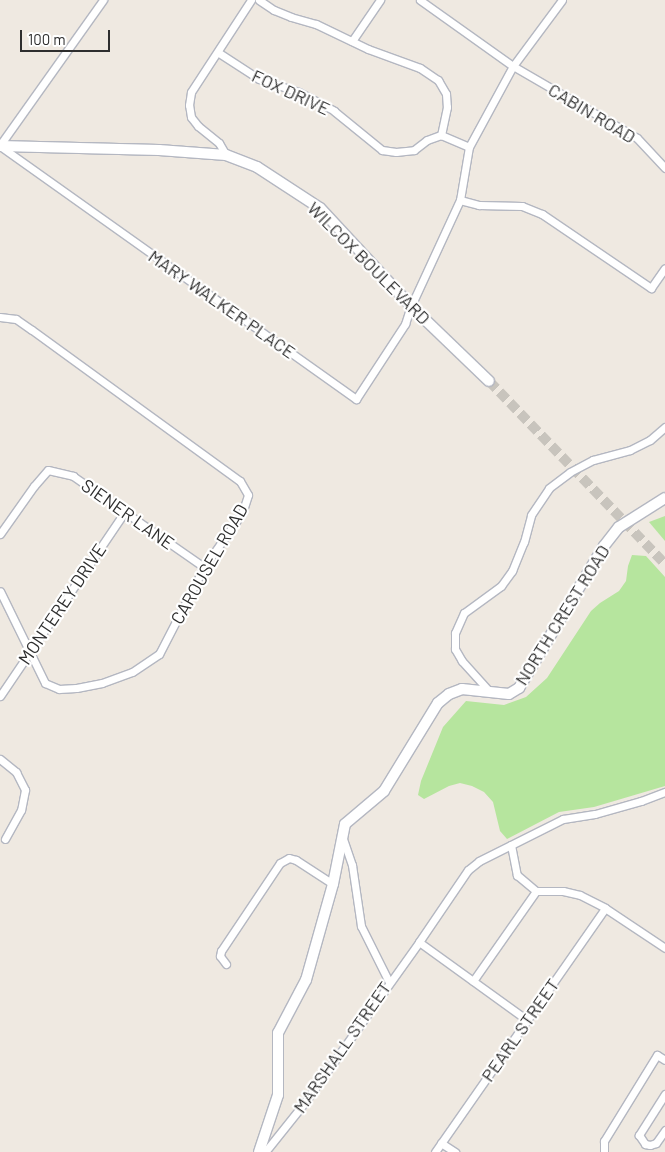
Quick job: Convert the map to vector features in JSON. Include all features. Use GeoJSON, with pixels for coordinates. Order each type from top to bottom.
{"type":"FeatureCollection","features":[{"type":"Feature","properties":{"kind":"street"},"geometry":{"type":"LineString","coordinates":[[0,146],[103,0]]}},
{"type":"Feature","properties":{"kind":"street"},"geometry":{"type":"LineString","coordinates":[[226,155],[218,143],[198,126],[191,117],[190,92],[218,53],[251,0]]}},
{"type":"Feature","properties":{"kind":"street"},"geometry":{"type":"LineString","coordinates":[[259,0],[274,10],[316,24],[368,49],[420,68],[438,80],[446,94],[447,107],[441,135],[469,148]]}},
{"type":"Feature","properties":{"kind":"street"},"geometry":{"type":"LineString","coordinates":[[352,41],[380,0]]}},
{"type":"Feature","properties":{"kind":"street","name":"CABIN ROAD"},"geometry":{"type":"LineString","coordinates":[[420,0],[513,66],[637,138],[665,168]]}},
{"type":"Feature","properties":{"kind":"street"},"geometry":{"type":"LineString","coordinates":[[411,306],[460,200],[469,148],[513,66],[560,1]]}},
{"type":"Feature","properties":{"kind":"street","name":"FOX DRIVE"},"geometry":{"type":"LineString","coordinates":[[218,53],[259,79],[299,92],[334,111],[382,150],[396,152],[414,150],[427,140],[441,135]]}},
{"type":"Feature","properties":{"kind":"street","name":"WILCOX BOULEVARD"},"geometry":{"type":"LineString","coordinates":[[0,146],[159,150],[226,155],[257,167],[320,208],[411,306],[489,382]]}},
{"type":"Feature","properties":{"kind":"street","name":"MARY WALKER PLACE"},"geometry":{"type":"LineString","coordinates":[[0,146],[356,399],[405,324],[411,306]]}},
{"type":"Feature","properties":{"kind":"street"},"geometry":{"type":"LineString","coordinates":[[460,200],[479,205],[522,206],[542,214],[650,288],[665,268]]}},
{"type":"Feature","properties":{"kind":"street","name":"CAROUSEL ROAD"},"geometry":{"type":"LineString","coordinates":[[0,317],[16,319],[32,330],[240,481],[248,495],[242,513],[204,567],[159,654],[132,672],[102,683],[76,688],[58,689],[45,683],[0,591]]}},
{"type":"Feature","properties":{"kind":"street"},"geometry":{"type":"LineString","coordinates":[[491,692],[462,661],[455,648],[456,633],[464,613],[502,586],[512,571],[524,542],[531,515],[549,488],[570,472],[593,460],[630,450],[650,440],[665,427]]}},
{"type":"Feature","properties":{"kind":"street","name":"SIENER LANE"},"geometry":{"type":"LineString","coordinates":[[0,534],[34,486],[48,470],[72,476],[204,567]]}},
{"type":"Feature","properties":{"kind":"street","name":"NORTH CREST ROAD"},"geometry":{"type":"LineString","coordinates":[[259,1152],[278,1096],[278,1033],[306,980],[333,884],[341,834],[350,818],[384,791],[438,703],[450,694],[462,689],[509,694],[519,688],[604,546],[619,527],[665,498]]}},
{"type":"Feature","properties":{"kind":"street","name":"MONTEREY DRIVE"},"geometry":{"type":"LineString","coordinates":[[0,696],[124,513]]}},
{"type":"Feature","properties":{"kind":"street"},"geometry":{"type":"LineString","coordinates":[[0,759],[16,772],[25,790],[21,810],[4,838]]}},
{"type":"Feature","properties":{"kind":"street","name":"MARSHALL STREET"},"geometry":{"type":"LineString","coordinates":[[265,1152],[305,1102],[468,870],[479,861],[563,819],[596,814],[665,792]]}},
{"type":"Feature","properties":{"kind":"street"},"geometry":{"type":"LineString","coordinates":[[341,834],[352,865],[360,926],[389,982]]}},
{"type":"Feature","properties":{"kind":"street"},"geometry":{"type":"LineString","coordinates":[[511,846],[518,875],[536,891],[563,890],[580,895],[605,908],[665,948]]}},
{"type":"Feature","properties":{"kind":"street"},"geometry":{"type":"LineString","coordinates":[[226,964],[220,956],[220,950],[280,863],[289,858],[296,860],[333,884]]}},
{"type":"Feature","properties":{"kind":"street"},"geometry":{"type":"LineString","coordinates":[[473,981],[536,891]]}},
{"type":"Feature","properties":{"kind":"street","name":"PEARL STREET"},"geometry":{"type":"LineString","coordinates":[[435,1152],[605,908]]}},
{"type":"Feature","properties":{"kind":"street"},"geometry":{"type":"LineString","coordinates":[[419,942],[527,1020]]}},
{"type":"Feature","properties":{"kind":"street"},"geometry":{"type":"LineString","coordinates":[[604,1152],[604,1141],[657,1055],[665,1060]]}},
{"type":"Feature","properties":{"kind":"street"},"geometry":{"type":"LineString","coordinates":[[665,1094],[639,1135],[645,1144],[650,1145],[656,1143],[665,1130]]}},
{"type":"Feature","properties":{"kind":"street"},"geometry":{"type":"LineString","coordinates":[[441,1143],[455,1152]]}},
{"type":"Feature","properties":{"kind":"green space"},"geometry":{"type":"Polygon","coordinates":[[[665,516],[665,541],[649,522],[665,516]]]}},
{"type":"Feature","properties":{"kind":"green space"},"geometry":{"type":"Polygon","coordinates":[[[632,555],[646,556],[665,577],[665,786],[594,807],[559,812],[507,839],[500,831],[493,802],[484,792],[472,786],[460,783],[449,786],[424,799],[418,795],[421,781],[443,727],[466,701],[504,705],[526,697],[547,678],[591,611],[619,591],[626,581],[632,555]]]}},
{"type":"Feature","properties":{"kind":"tunnel"},"geometry":{"type":"LineString","coordinates":[[489,381],[665,564]]}}]}
